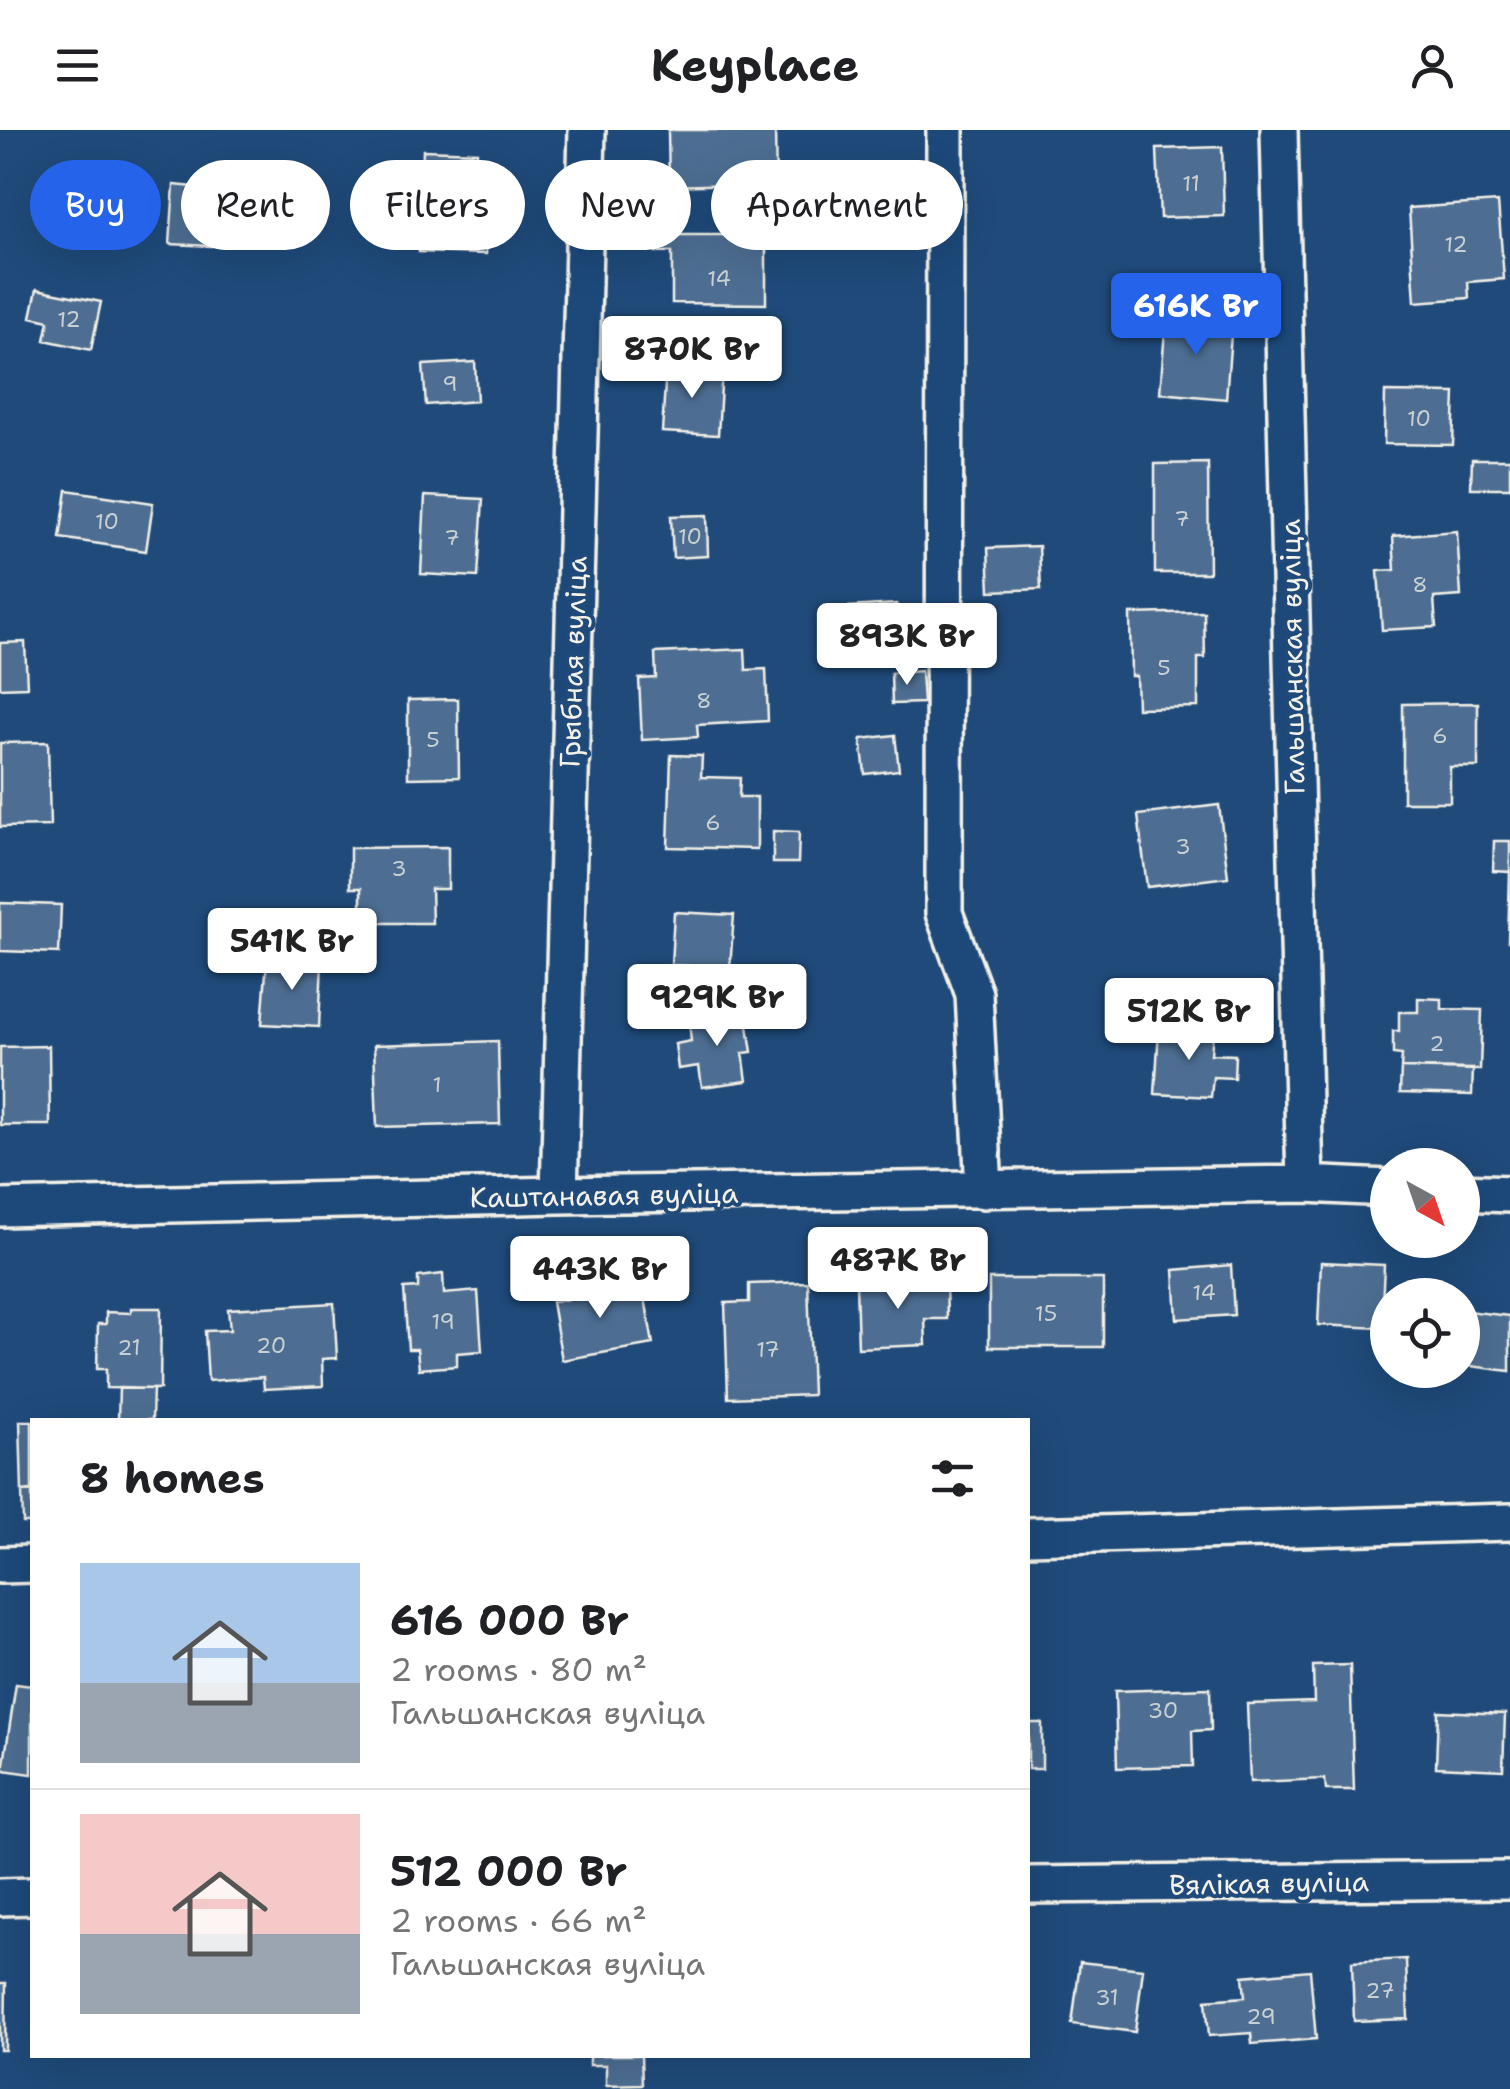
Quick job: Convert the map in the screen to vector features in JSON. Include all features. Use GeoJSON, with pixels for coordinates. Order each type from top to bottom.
{"type":"FeatureCollection","features":[{"type":"Feature","properties":{"kind":"street","name":"Грыбная вуліца"},"geometry":{"type":"LineString","coordinates":[[559,1195],[587,130]]}},
{"type":"Feature","properties":{"kind":"street"},"geometry":{"type":"LineString","coordinates":[[945,130],[944,913],[974,994],[984,1190]]}},
{"type":"Feature","properties":{"kind":"street","name":"Гальшанская вуліца"},"geometry":{"type":"LineString","coordinates":[[1279,130],[1305,1184]]}},
{"type":"Feature","properties":{"kind":"street","name":"Каштанавая вуліца"},"geometry":{"type":"LineString","coordinates":[[0,1208],[559,1195],[1305,1184],[1370,1187]]}},
{"type":"Feature","properties":{"kind":"street"},"geometry":{"type":"LineString","coordinates":[[1480,1193],[1510,1194]]}},
{"type":"Feature","properties":{"kind":"street"},"geometry":{"type":"LineString","coordinates":[[1030,1536],[1510,1522]]}},
{"type":"Feature","properties":{"kind":"street"},"geometry":{"type":"LineString","coordinates":[[0,1565],[30,1564]]}},
{"type":"Feature","properties":{"kind":"street","name":"Вялікая вуліца"},"geometry":{"type":"LineString","coordinates":[[1030,1886],[1510,1880]]}},
{"type":"Feature","properties":{"kind":"street"},"geometry":{"type":"LineString","coordinates":[[0,1897],[30,1896]]}},
{"type":"Feature","properties":{"kind":"building"},"geometry":{"type":"Polygon","coordinates":[[[668,130],[775,130],[776,160],[711,160],[711,185],[691,185],[691,160],[669,160],[668,130]]]}},
{"type":"Feature","properties":{"kind":"building"},"geometry":{"type":"Polygon","coordinates":[[[1222,147],[1224,216],[1160,218],[1157,149],[1222,147]]]}},
{"type":"Feature","properties":{"kind":"building"},"geometry":{"type":"Polygon","coordinates":[[[423,150],[477,152],[477,160],[423,160],[423,150]]]}},
{"type":"Feature","properties":{"kind":"building"},"geometry":{"type":"Polygon","coordinates":[[[174,185],[181,186],[181,245],[170,244],[174,185]]]}},
{"type":"Feature","properties":{"kind":"building"},"geometry":{"type":"Polygon","coordinates":[[[1498,202],[1504,279],[1468,282],[1469,298],[1415,302],[1409,208],[1498,202]]]}},
{"type":"Feature","properties":{"kind":"building"},"geometry":{"type":"Polygon","coordinates":[[[691,235],[711,235],[711,250],[766,250],[766,304],[672,303],[672,252],[656,252],[691,250],[691,235]]]}},
{"type":"Feature","properties":{"kind":"building"},"geometry":{"type":"Polygon","coordinates":[[[419,250],[486,250],[486,254],[419,250]]]}},
{"type":"Feature","properties":{"kind":"building"},"geometry":{"type":"Polygon","coordinates":[[[37,289],[101,302],[91,350],[45,340],[49,321],[31,317],[37,289]]]}},
{"type":"Feature","properties":{"kind":"building"},"geometry":{"type":"Polygon","coordinates":[[[1166,317],[1232,322],[1226,399],[1160,393],[1166,317]]]}},
{"type":"Feature","properties":{"kind":"building"},"geometry":{"type":"Polygon","coordinates":[[[475,362],[477,401],[426,405],[423,365],[475,362]]]}},
{"type":"Feature","properties":{"kind":"building"},"geometry":{"type":"Polygon","coordinates":[[[666,367],[722,370],[718,435],[662,432],[666,367]]]}},
{"type":"Feature","properties":{"kind":"building"},"geometry":{"type":"Polygon","coordinates":[[[1385,392],[1455,393],[1453,445],[1384,444],[1385,392]]]}},
{"type":"Feature","properties":{"kind":"building"},"geometry":{"type":"Polygon","coordinates":[[[1472,459],[1510,459],[1510,488],[1471,488],[1472,459]]]}},
{"type":"Feature","properties":{"kind":"building"},"geometry":{"type":"Polygon","coordinates":[[[1208,463],[1209,573],[1155,573],[1155,464],[1208,463]]]}},
{"type":"Feature","properties":{"kind":"building"},"geometry":{"type":"Polygon","coordinates":[[[67,490],[153,503],[146,551],[60,538],[67,490]]]}},
{"type":"Feature","properties":{"kind":"building"},"geometry":{"type":"Polygon","coordinates":[[[425,496],[483,499],[478,577],[421,574],[425,496]]]}},
{"type":"Feature","properties":{"kind":"building"},"geometry":{"type":"Polygon","coordinates":[[[707,515],[708,556],[673,558],[671,516],[707,515]]]}},
{"type":"Feature","properties":{"kind":"building"},"geometry":{"type":"Polygon","coordinates":[[[1457,531],[1461,596],[1434,598],[1436,627],[1382,630],[1378,571],[1395,570],[1393,536],[1457,531]]]}},
{"type":"Feature","properties":{"kind":"building"},"geometry":{"type":"Polygon","coordinates":[[[1039,546],[1041,589],[990,591],[988,548],[1039,546]]]}},
{"type":"Feature","properties":{"kind":"building"},"geometry":{"type":"Polygon","coordinates":[[[897,604],[901,660],[853,664],[849,607],[897,604]]]}},
{"type":"Feature","properties":{"kind":"building"},"geometry":{"type":"Polygon","coordinates":[[[1204,612],[1205,658],[1198,658],[1198,707],[1137,708],[1136,676],[1131,676],[1130,614],[1204,612]]]}},
{"type":"Feature","properties":{"kind":"building"},"geometry":{"type":"Polygon","coordinates":[[[921,631],[923,659],[901,660],[899,633],[921,631]]]}},
{"type":"Feature","properties":{"kind":"building"},"geometry":{"type":"Polygon","coordinates":[[[25,642],[27,687],[0,688],[0,643],[25,642]]]}},
{"type":"Feature","properties":{"kind":"building"},"geometry":{"type":"Polygon","coordinates":[[[745,649],[746,670],[766,669],[768,721],[697,725],[698,737],[642,740],[639,679],[656,678],[655,653],[745,649]]]}},
{"type":"Feature","properties":{"kind":"building"},"geometry":{"type":"Polygon","coordinates":[[[921,671],[923,703],[892,704],[891,673],[921,671]]]}},
{"type":"Feature","properties":{"kind":"building"},"geometry":{"type":"Polygon","coordinates":[[[458,699],[459,777],[408,778],[408,700],[458,699]]]}},
{"type":"Feature","properties":{"kind":"building"},"geometry":{"type":"Polygon","coordinates":[[[1478,703],[1478,767],[1450,767],[1450,802],[1403,802],[1403,704],[1478,703]]]}},
{"type":"Feature","properties":{"kind":"building"},"geometry":{"type":"Polygon","coordinates":[[[895,735],[899,770],[865,774],[861,739],[895,735]]]}},
{"type":"Feature","properties":{"kind":"building"},"geometry":{"type":"Polygon","coordinates":[[[48,742],[50,826],[0,827],[0,743],[48,742]]]}},
{"type":"Feature","properties":{"kind":"building"},"geometry":{"type":"Polygon","coordinates":[[[671,755],[702,756],[701,777],[740,778],[739,797],[757,797],[757,849],[668,847],[671,755]]]}},
{"type":"Feature","properties":{"kind":"building"},"geometry":{"type":"Polygon","coordinates":[[[1219,805],[1228,877],[1147,887],[1138,815],[1219,805]]]}},
{"type":"Feature","properties":{"kind":"building"},"geometry":{"type":"Polygon","coordinates":[[[773,831],[799,832],[798,863],[773,863],[773,831]]]}},
{"type":"Feature","properties":{"kind":"building"},"geometry":{"type":"Polygon","coordinates":[[[1494,841],[1510,841],[1510,872],[1493,871],[1494,841]]]}},
{"type":"Feature","properties":{"kind":"building"},"geometry":{"type":"Polygon","coordinates":[[[448,847],[448,889],[431,889],[432,923],[361,923],[361,888],[350,888],[350,848],[448,847]]]}},
{"type":"Feature","properties":{"kind":"building"},"geometry":{"type":"Polygon","coordinates":[[[1510,872],[1510,941],[1508,941],[1510,872]]]}},
{"type":"Feature","properties":{"kind":"building"},"geometry":{"type":"Polygon","coordinates":[[[0,903],[61,905],[59,953],[0,951],[0,903]]]}},
{"type":"Feature","properties":{"kind":"building"},"geometry":{"type":"Polygon","coordinates":[[[674,912],[734,915],[730,968],[671,965],[674,912]]]}},
{"type":"Feature","properties":{"kind":"building"},"geometry":{"type":"Polygon","coordinates":[[[267,959],[322,962],[319,1027],[262,1024],[267,959]]]}},
{"type":"Feature","properties":{"kind":"building"},"geometry":{"type":"Polygon","coordinates":[[[1418,998],[1442,999],[1442,1009],[1482,1010],[1480,1070],[1401,1068],[1402,1055],[1393,1054],[1393,1031],[1399,1031],[1399,1012],[1418,1012],[1418,998]]]}},
{"type":"Feature","properties":{"kind":"building"},"geometry":{"type":"Polygon","coordinates":[[[746,1013],[752,1052],[743,1053],[747,1081],[702,1087],[699,1066],[678,1069],[675,1044],[691,1041],[689,1021],[746,1013]]]}},
{"type":"Feature","properties":{"kind":"building"},"geometry":{"type":"Polygon","coordinates":[[[1159,1028],[1213,1032],[1211,1054],[1235,1055],[1234,1078],[1213,1077],[1211,1097],[1155,1094],[1159,1028]]]}},
{"type":"Feature","properties":{"kind":"building"},"geometry":{"type":"Polygon","coordinates":[[[498,1041],[500,1124],[377,1127],[374,1045],[498,1041]]]}},
{"type":"Feature","properties":{"kind":"building"},"geometry":{"type":"Polygon","coordinates":[[[49,1046],[50,1125],[0,1125],[0,1047],[49,1046]]]}},
{"type":"Feature","properties":{"kind":"building"},"geometry":{"type":"Polygon","coordinates":[[[1401,1068],[1473,1069],[1472,1095],[1400,1093],[1401,1068]]]}},
{"type":"Feature","properties":{"kind":"building"},"geometry":{"type":"Polygon","coordinates":[[[1321,1262],[1384,1265],[1383,1278],[1370,1278],[1370,1327],[1318,1325],[1321,1262]]]}},
{"type":"Feature","properties":{"kind":"building"},"geometry":{"type":"Polygon","coordinates":[[[1231,1265],[1234,1315],[1177,1319],[1174,1270],[1231,1265]]]}},
{"type":"Feature","properties":{"kind":"building"},"geometry":{"type":"Polygon","coordinates":[[[443,1274],[444,1294],[478,1291],[482,1351],[457,1353],[457,1366],[419,1369],[417,1349],[408,1349],[404,1289],[418,1288],[418,1277],[443,1274]]]}},
{"type":"Feature","properties":{"kind":"building"},"geometry":{"type":"Polygon","coordinates":[[[605,1278],[609,1298],[644,1292],[653,1344],[562,1360],[552,1302],[570,1299],[568,1285],[605,1278]]]}},
{"type":"Feature","properties":{"kind":"building"},"geometry":{"type":"Polygon","coordinates":[[[989,1279],[1103,1279],[1103,1347],[989,1347],[989,1279]]]}},
{"type":"Feature","properties":{"kind":"building"},"geometry":{"type":"Polygon","coordinates":[[[946,1280],[947,1319],[925,1319],[926,1345],[858,1348],[856,1283],[946,1280]]]}},
{"type":"Feature","properties":{"kind":"building"},"geometry":{"type":"Polygon","coordinates":[[[808,1282],[812,1395],[728,1398],[725,1303],[749,1302],[749,1284],[808,1282]]]}},
{"type":"Feature","properties":{"kind":"building"},"geometry":{"type":"Polygon","coordinates":[[[334,1303],[337,1358],[322,1359],[323,1386],[264,1389],[263,1377],[208,1381],[205,1331],[230,1330],[228,1309],[334,1303]]]}},
{"type":"Feature","properties":{"kind":"building"},"geometry":{"type":"Polygon","coordinates":[[[131,1308],[161,1308],[160,1389],[106,1388],[106,1369],[97,1369],[98,1324],[106,1324],[106,1312],[131,1313],[131,1308]]]}},
{"type":"Feature","properties":{"kind":"building"},"geometry":{"type":"Polygon","coordinates":[[[1480,1313],[1510,1316],[1510,1371],[1480,1367],[1480,1313]]]}},
{"type":"Feature","properties":{"kind":"building"},"geometry":{"type":"Polygon","coordinates":[[[119,1388],[153,1389],[152,1418],[118,1418],[119,1388]]]}},
{"type":"Feature","properties":{"kind":"building"},"geometry":{"type":"Polygon","coordinates":[[[20,1421],[30,1421],[30,1491],[22,1492],[20,1421]]]}},
{"type":"Feature","properties":{"kind":"building"},"geometry":{"type":"Polygon","coordinates":[[[30,1491],[30,1523],[23,1523],[22,1492],[30,1491]]]}},
{"type":"Feature","properties":{"kind":"building"},"geometry":{"type":"Polygon","coordinates":[[[1350,1665],[1354,1790],[1326,1790],[1325,1779],[1250,1782],[1247,1704],[1314,1702],[1313,1666],[1350,1665]]]}},
{"type":"Feature","properties":{"kind":"building"},"geometry":{"type":"Polygon","coordinates":[[[16,1684],[30,1686],[30,1774],[3,1770],[16,1684]]]}},
{"type":"Feature","properties":{"kind":"building"},"geometry":{"type":"Polygon","coordinates":[[[1210,1688],[1211,1730],[1192,1731],[1193,1766],[1117,1768],[1115,1691],[1210,1688]]]}},
{"type":"Feature","properties":{"kind":"building"},"geometry":{"type":"Polygon","coordinates":[[[1438,1711],[1505,1714],[1503,1770],[1436,1767],[1438,1711]]]}},
{"type":"Feature","properties":{"kind":"building"},"geometry":{"type":"Polygon","coordinates":[[[1030,1723],[1042,1723],[1042,1769],[1030,1769],[1030,1723]]]}},
{"type":"Feature","properties":{"kind":"building"},"geometry":{"type":"Polygon","coordinates":[[[1406,1959],[1408,2019],[1354,2021],[1352,1962],[1406,1959]]]}},
{"type":"Feature","properties":{"kind":"building"},"geometry":{"type":"Polygon","coordinates":[[[1080,1962],[1143,1969],[1135,2032],[1072,2024],[1080,1962]]]}},
{"type":"Feature","properties":{"kind":"building"},"geometry":{"type":"Polygon","coordinates":[[[1310,1970],[1316,2039],[1252,2044],[1251,2033],[1209,2036],[1206,2000],[1245,1997],[1243,1976],[1310,1970]]]}},
{"type":"Feature","properties":{"kind":"building"},"geometry":{"type":"Polygon","coordinates":[[[0,1983],[6,1983],[5,2050],[0,2050],[0,1983]]]}},
{"type":"Feature","properties":{"kind":"building"},"geometry":{"type":"Polygon","coordinates":[[[589,2058],[641,2058],[642,2084],[606,2085],[606,2065],[589,2065],[589,2058]]]}}]}
